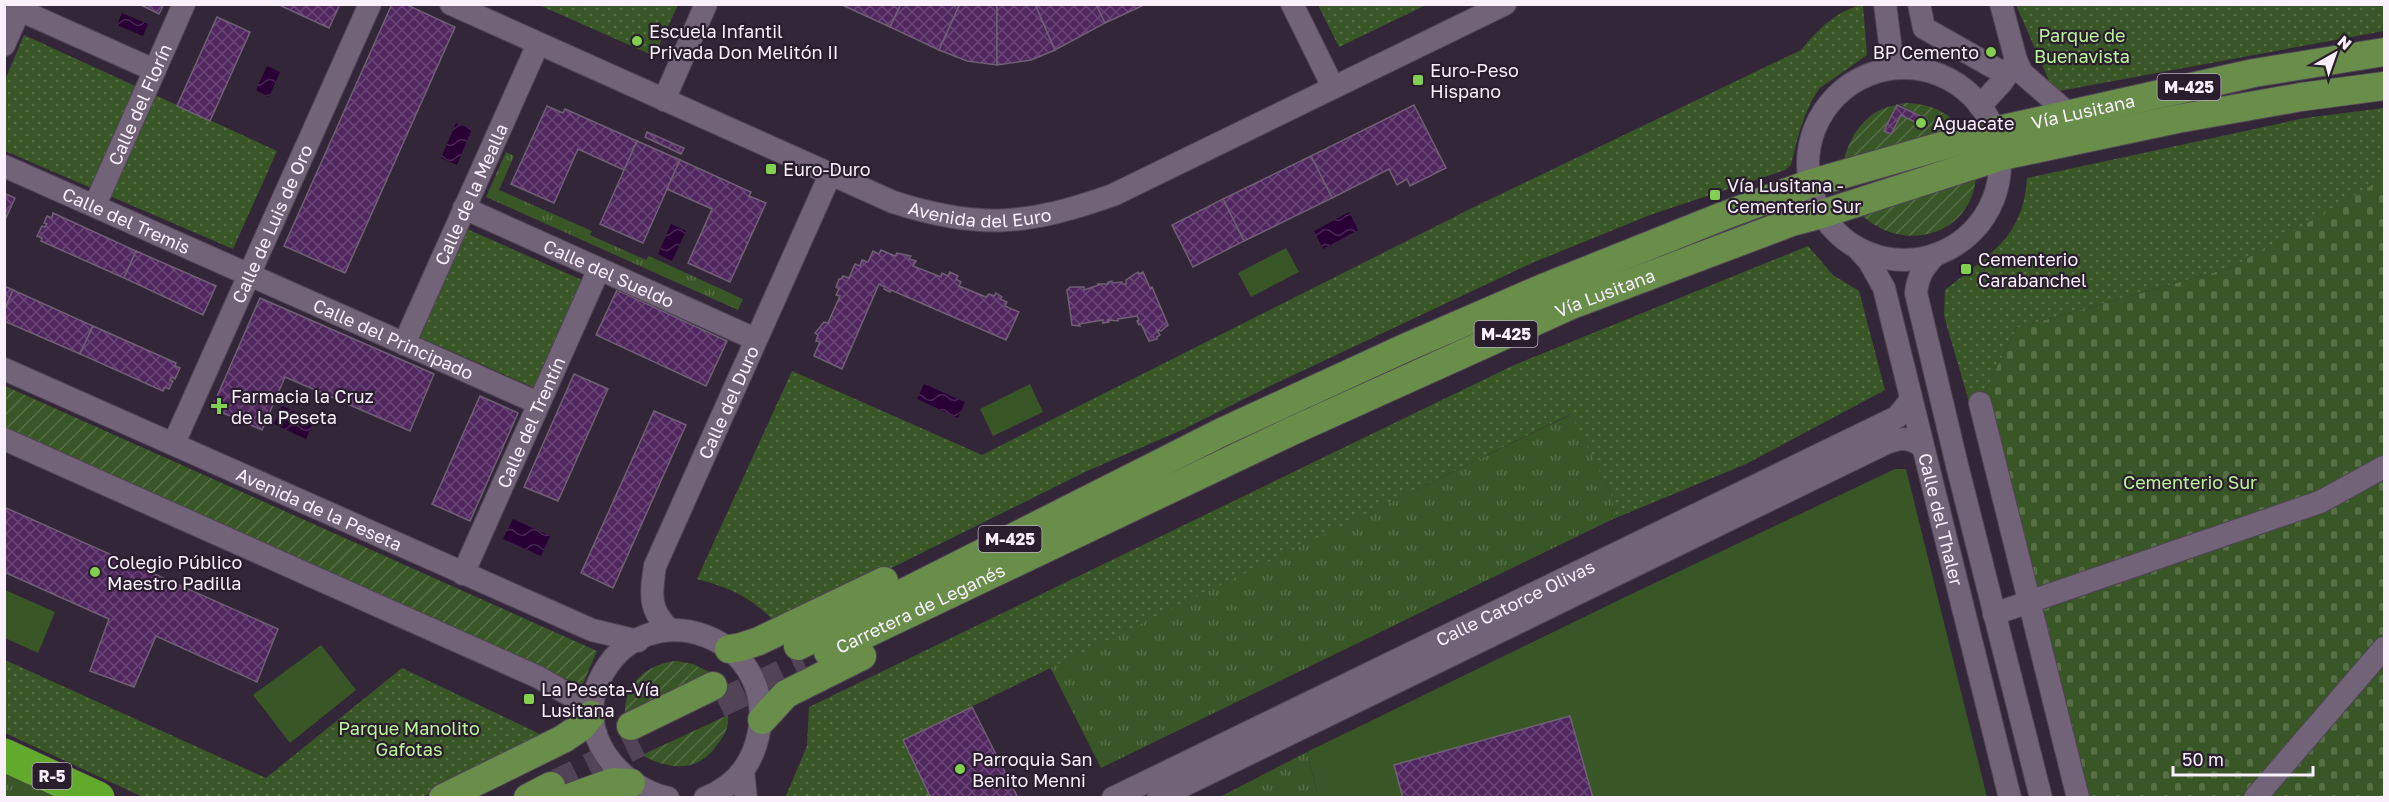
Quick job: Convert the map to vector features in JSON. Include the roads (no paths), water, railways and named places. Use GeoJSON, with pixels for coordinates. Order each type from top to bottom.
{"type":"FeatureCollection","features":[{"type":"Feature","properties":{"kind":"highway","name":"R-5"},"geometry":{"type":"LineString","coordinates":[[4,755],[98,798]]}},
{"type":"Feature","properties":{"kind":"main road","name":"Vía Lusitana"},"geometry":{"type":"LineString","coordinates":[[1998,143],[2068,113],[2254,73],[2385,52]]}},
{"type":"Feature","properties":{"kind":"main road","name":"Vía Lusitana"},"geometry":{"type":"LineString","coordinates":[[1998,143],[2177,119],[2301,97],[2385,86]]}},
{"type":"Feature","properties":{"kind":"main road","name":"M-425"},"geometry":{"type":"LineString","coordinates":[[1809,184],[1998,143]]}},
{"type":"Feature","properties":{"kind":"main road","name":"M-425"},"geometry":{"type":"LineString","coordinates":[[1822,214],[1998,143]]}},
{"type":"Feature","properties":{"kind":"main road","name":"Vía Lusitana"},"geometry":{"type":"LineString","coordinates":[[1222,432],[1407,347],[1557,282],[1809,184]]}},
{"type":"Feature","properties":{"kind":"main road","name":"Vía Lusitana"},"geometry":{"type":"LineString","coordinates":[[1198,477],[1292,431],[1569,306],[1792,222],[1822,214]]}},
{"type":"Feature","properties":{"kind":"main road"},"geometry":{"type":"LineString","coordinates":[[729,649],[759,641],[1102,476],[1186,439],[1222,432]]}},
{"type":"Feature","properties":{"kind":"main road","name":"Carretera de Leganés"},"geometry":{"type":"LineString","coordinates":[[1198,477],[801,655],[1222,432]]}},
{"type":"Feature","properties":{"kind":"main road"},"geometry":{"type":"LineString","coordinates":[[762,720],[786,694],[799,686],[1144,517],[1184,492],[1198,477]]}},
{"type":"Feature","properties":{"kind":"main road"},"geometry":{"type":"LineString","coordinates":[[635,735],[716,695]]}},
{"type":"Feature","properties":{"kind":"main road"},"geometry":{"type":"LineString","coordinates":[[443,798],[563,739],[581,727],[591,711]]}},
{"type":"Feature","properties":{"kind":"main road"},"geometry":{"type":"LineString","coordinates":[[484,798],[549,787],[613,782],[631,783]]}},
{"type":"Feature","properties":{"kind":"street","name":"Calle del Florín"},"geometry":{"type":"LineString","coordinates":[[94,205],[184,4]]}},
{"type":"Feature","properties":{"kind":"street","name":"Calle de Luis de Oro"},"geometry":{"type":"LineString","coordinates":[[174,443],[370,4]]}},
{"type":"Feature","properties":{"kind":"street","name":"Avenida del Euro"},"geometry":{"type":"LineString","coordinates":[[452,4],[893,202],[932,215],[987,222],[1028,220],[1068,211],[1113,195],[1505,4]]}},
{"type":"Feature","properties":{"kind":"street"},"geometry":{"type":"LineString","coordinates":[[664,100],[706,4]]}},
{"type":"Feature","properties":{"kind":"street"},"geometry":{"type":"LineString","coordinates":[[1292,4],[1333,87]]}},
{"type":"Feature","properties":{"kind":"street"},"geometry":{"type":"LineString","coordinates":[[1884,4],[1893,67]]}},
{"type":"Feature","properties":{"kind":"street"},"geometry":{"type":"LineString","coordinates":[[1919,4],[1924,28],[2022,73],[2068,113]]}},
{"type":"Feature","properties":{"kind":"street"},"geometry":{"type":"LineString","coordinates":[[1980,106],[2012,68],[2001,4]]}},
{"type":"Feature","properties":{"kind":"street"},"geometry":{"type":"LineString","coordinates":[[4,45],[13,8],[154,70]]}},
{"type":"Feature","properties":{"kind":"street","name":"Calle de la Mealla"},"geometry":{"type":"LineString","coordinates":[[404,344],[538,44]]}},
{"type":"Feature","properties":{"kind":"street"},"geometry":{"type":"LineString","coordinates":[[1893,67],[1927,70],[1958,83],[1980,106],[1998,143],[1999,183],[1986,215],[1967,237],[1935,255],[1913,261],[1895,261],[1875,257],[1857,247],[1838,232],[1822,214],[1809,184],[1810,141],[1822,113],[1842,89],[1867,74],[1893,67]]}},
{"type":"Feature","properties":{"kind":"street","name":"Calle del Tremis"},"geometry":{"type":"LineString","coordinates":[[4,166],[248,275]]}},
{"type":"Feature","properties":{"kind":"street","name":"Calle del Duro"},"geometry":{"type":"LineString","coordinates":[[670,630],[661,622],[653,609],[651,590],[655,566],[830,175]]}},
{"type":"Feature","properties":{"kind":"street","name":"Calle del Sueldo"},"geometry":{"type":"LineString","coordinates":[[464,208],[755,339]]}},
{"type":"Feature","properties":{"kind":"street","name":"Calle del Thaler"},"geometry":{"type":"LineString","coordinates":[[1857,247],[1869,261],[1884,288],[2010,798]]}},
{"type":"Feature","properties":{"kind":"street","name":"Calle del Thaler"},"geometry":{"type":"LineString","coordinates":[[1935,255],[1923,267],[1917,278],[1916,293],[2041,798]]}},
{"type":"Feature","properties":{"kind":"street","name":"Calle del Trentín"},"geometry":{"type":"LineString","coordinates":[[463,574],[599,269]]}},
{"type":"Feature","properties":{"kind":"street","name":"Calle del Principado"},"geometry":{"type":"LineString","coordinates":[[248,275],[538,403]]}},
{"type":"Feature","properties":{"kind":"street","name":"Avenida de la Peseta"},"geometry":{"type":"LineString","coordinates":[[4,369],[592,630],[638,641]]}},
{"type":"Feature","properties":{"kind":"street","name":"Calle Catorce Olivas"},"geometry":{"type":"LineString","coordinates":[[1113,798],[1898,417],[1911,400]]}},
{"type":"Feature","properties":{"kind":"street"},"geometry":{"type":"LineString","coordinates":[[1980,403],[2078,798]]}},
{"type":"Feature","properties":{"kind":"street","name":"Calle Catorce Olivas"},"geometry":{"type":"LineString","coordinates":[[1158,798],[1901,437],[1910,438],[1922,446]]}},
{"type":"Feature","properties":{"kind":"street"},"geometry":{"type":"LineString","coordinates":[[4,439],[538,677],[591,711]]}},
{"type":"Feature","properties":{"kind":"street"},"geometry":{"type":"LineString","coordinates":[[1994,614],[2320,502],[2385,467]]}},
{"type":"Feature","properties":{"kind":"street"},"geometry":{"type":"LineString","coordinates":[[668,798],[645,791],[631,783],[603,750],[591,711],[600,678],[611,662],[638,641],[652,634],[670,630],[702,633],[729,649],[744,663],[760,700],[762,720],[754,751],[743,771],[724,788],[705,798]]}},
{"type":"Feature","properties":{"kind":"street"},"geometry":{"type":"LineString","coordinates":[[2255,798],[2385,648]]}},
{"type":"Feature","properties":{"kind":"street"},"geometry":{"type":"LineString","coordinates":[[743,771],[746,798]]}},
{"type":"Feature","properties":{"kind":"water"},"geometry":{"type":"Polygon","coordinates":[[[122,13],[148,24],[143,36],[117,25],[122,13]]]}},
{"type":"Feature","properties":{"kind":"water"},"geometry":{"type":"Polygon","coordinates":[[[267,66],[280,72],[269,97],[256,90],[267,66]]]}},
{"type":"Feature","properties":{"kind":"water"},"geometry":{"type":"Polygon","coordinates":[[[456,123],[472,129],[457,165],[441,158],[456,123]]]}},
{"type":"Feature","properties":{"kind":"water"},"geometry":{"type":"Polygon","coordinates":[[[1349,212],[1358,230],[1323,249],[1314,231],[1349,212]]]}},
{"type":"Feature","properties":{"kind":"water"},"geometry":{"type":"Polygon","coordinates":[[[671,224],[686,231],[672,261],[658,254],[671,224]]]}},
{"type":"Feature","properties":{"kind":"water"},"geometry":{"type":"Polygon","coordinates":[[[924,384],[965,402],[958,418],[917,399],[924,384]]]}},
{"type":"Feature","properties":{"kind":"water"},"geometry":{"type":"Polygon","coordinates":[[[282,406],[314,420],[306,439],[274,424],[282,406]]]}},
{"type":"Feature","properties":{"kind":"water"},"geometry":{"type":"Polygon","coordinates":[[[513,519],[550,536],[541,556],[503,539],[513,519]]]}},
{"type":"Feature","properties":{"kind":"tunnel"},"geometry":{"type":"LineString","coordinates":[[719,704],[804,663]]}},
{"type":"Feature","properties":{"kind":"tunnel"},"geometry":{"type":"LineString","coordinates":[[551,786],[639,743]]}},
{"type":"Feature","properties":{"kind":"place","name":"Escuela Infantil Privada Don Melitón II"},"geometry":{"type":"Point","coordinates":[637,41]}},
{"type":"Feature","properties":{"kind":"place","name":"BP Cemento"},"geometry":{"type":"Point","coordinates":[1991,52]}},
{"type":"Feature","properties":{"kind":"place","name":"Euro-Peso Hispano"},"geometry":{"type":"Point","coordinates":[1418,80]}},
{"type":"Feature","properties":{"kind":"place","name":"Aguacate"},"geometry":{"type":"Point","coordinates":[1921,123]}},
{"type":"Feature","properties":{"kind":"place","name":"Euro-Duro"},"geometry":{"type":"Point","coordinates":[771,169]}},
{"type":"Feature","properties":{"kind":"place","name":"Vía Lusitana - Cementerio Sur"},"geometry":{"type":"Point","coordinates":[1715,195]}},
{"type":"Feature","properties":{"kind":"place","name":"Cementerio Carabanchel"},"geometry":{"type":"Point","coordinates":[1966,269]}},
{"type":"Feature","properties":{"kind":"place","name":"Farmacia la Cruz de la Peseta"},"geometry":{"type":"Point","coordinates":[219,406]}},
{"type":"Feature","properties":{"kind":"place","name":"Colegio Público Maestro Padilla"},"geometry":{"type":"Point","coordinates":[95,572]}},
{"type":"Feature","properties":{"kind":"place","name":"La Peseta-Vía Lusitana"},"geometry":{"type":"Point","coordinates":[529,699]}},
{"type":"Feature","properties":{"kind":"place","name":"Parroquia San Benito Menni"},"geometry":{"type":"Point","coordinates":[960,769]}},
{"type":"Feature","properties":{"kind":"park label","name":"Parque de Buenavista"},"geometry":{"type":"Point","coordinates":[2082,45]}},
{"type":"Feature","properties":{"kind":"park label","name":"Cementerio Sur"},"geometry":{"type":"Point","coordinates":[2190,482]}},
{"type":"Feature","properties":{"kind":"park label","name":"Parque Manolito Gafotas"},"geometry":{"type":"Point","coordinates":[409,738]}}]}
